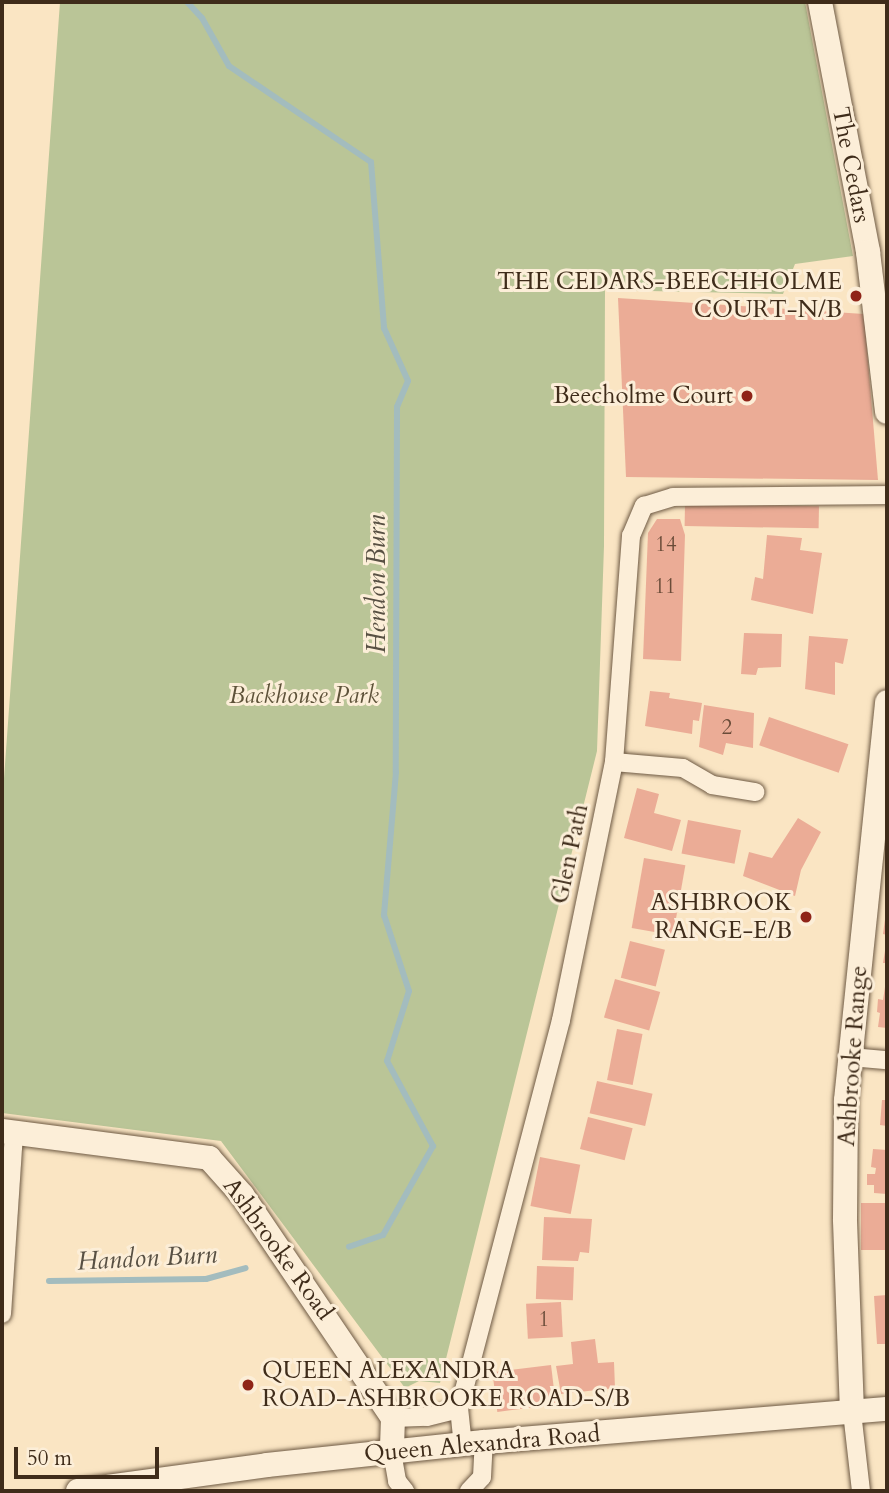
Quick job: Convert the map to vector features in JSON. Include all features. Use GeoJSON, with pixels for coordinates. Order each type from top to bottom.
{"type":"FeatureCollection","features":[{"type":"Feature","properties":{"kind":"street","name":"The Cedars"},"geometry":{"type":"LineString","coordinates":[[820,2],[867,252],[887,412]]}},
{"type":"Feature","properties":{"kind":"street","name":"Glen Path"},"geometry":{"type":"LineString","coordinates":[[469,1491],[482,1477],[459,1409],[561,1020],[614,762],[631,536],[644,506],[673,497],[887,495]]}},
{"type":"Feature","properties":{"kind":"street","name":"Ashbrooke Range"},"geometry":{"type":"LineString","coordinates":[[852,1412],[845,1219],[846,1100],[887,711]]}},
{"type":"Feature","properties":{"kind":"street"},"geometry":{"type":"LineString","coordinates":[[614,762],[683,768],[712,785],[755,792]]}},
{"type":"Feature","properties":{"kind":"street"},"geometry":{"type":"LineString","coordinates":[[851,1056],[887,1060]]}},
{"type":"Feature","properties":{"kind":"street"},"geometry":{"type":"LineString","coordinates":[[2,1314],[8,1132]]}},
{"type":"Feature","properties":{"kind":"street","name":"Ashbrooke Road"},"geometry":{"type":"LineString","coordinates":[[8,1132],[209,1158],[242,1195],[393,1418]]}},
{"type":"Feature","properties":{"kind":"street"},"geometry":{"type":"LineString","coordinates":[[405,1491],[397,1481],[392,1452],[393,1418],[427,1418],[459,1409]]}},
{"type":"Feature","properties":{"kind":"street","name":"Queen Alexandra Road"},"geometry":{"type":"LineString","coordinates":[[78,1491],[392,1452],[887,1409]]}},
{"type":"Feature","properties":{"kind":"street"},"geometry":{"type":"LineString","coordinates":[[852,1412],[861,1491]]}},
{"type":"Feature","properties":{"kind":"green space","name":"Backhouse Park"},"geometry":{"type":"Polygon","coordinates":[[[60,2],[805,2],[853,256],[795,264],[783,294],[605,290],[604,546],[597,751],[440,1383],[419,1381],[405,1388],[221,1141],[2,1113],[2,806],[60,2]]]}},
{"type":"Feature","properties":{"kind":"building","name":"Beecholme Court"},"geometry":{"type":"Polygon","coordinates":[[[618,298],[864,314],[878,480],[626,477],[618,298]]]}},
{"type":"Feature","properties":{"kind":"building"},"geometry":{"type":"Polygon","coordinates":[[[685,504],[819,506],[819,528],[685,526],[685,504]]]}},
{"type":"Feature","properties":{"kind":"building"},"geometry":{"type":"Polygon","coordinates":[[[657,519],[680,519],[685,535],[681,661],[643,659],[648,533],[657,519]]]}},
{"type":"Feature","properties":{"kind":"building"},"geometry":{"type":"Polygon","coordinates":[[[767,535],[802,538],[800,550],[822,553],[813,614],[751,600],[755,577],[763,579],[767,535]]]}},
{"type":"Feature","properties":{"kind":"building"},"geometry":{"type":"Polygon","coordinates":[[[744,633],[782,634],[781,667],[758,668],[756,675],[741,674],[744,633]]]}},
{"type":"Feature","properties":{"kind":"building"},"geometry":{"type":"Polygon","coordinates":[[[809,636],[848,639],[843,664],[835,662],[835,695],[805,689],[809,636]]]}},
{"type":"Feature","properties":{"kind":"building"},"geometry":{"type":"Polygon","coordinates":[[[650,691],[670,693],[669,698],[702,703],[699,721],[693,720],[692,734],[645,726],[650,691]]]}},
{"type":"Feature","properties":{"kind":"building"},"geometry":{"type":"Polygon","coordinates":[[[704,705],[754,713],[753,748],[726,743],[723,755],[699,747],[704,705]]]}},
{"type":"Feature","properties":{"kind":"building"},"geometry":{"type":"Polygon","coordinates":[[[769,717],[848,744],[839,773],[759,745],[769,717]]]}},
{"type":"Feature","properties":{"kind":"building"},"geometry":{"type":"Polygon","coordinates":[[[637,788],[659,794],[654,813],[681,820],[672,851],[624,838],[637,788]]]}},
{"type":"Feature","properties":{"kind":"building"},"geometry":{"type":"Polygon","coordinates":[[[798,818],[821,832],[801,870],[795,896],[743,876],[749,852],[772,858],[798,818]]]}},
{"type":"Feature","properties":{"kind":"building"},"geometry":{"type":"Polygon","coordinates":[[[688,820],[741,830],[735,864],[682,853],[688,820]]]}},
{"type":"Feature","properties":{"kind":"building"},"geometry":{"type":"Polygon","coordinates":[[[644,858],[685,865],[673,935],[632,928],[644,858]]]}},
{"type":"Feature","properties":{"kind":"building"},"geometry":{"type":"Polygon","coordinates":[[[887,912],[887,935],[883,934],[887,912]]]}},
{"type":"Feature","properties":{"kind":"building"},"geometry":{"type":"Polygon","coordinates":[[[630,941],[665,950],[656,987],[621,978],[630,941]]]}},
{"type":"Feature","properties":{"kind":"building"},"geometry":{"type":"Polygon","coordinates":[[[886,945],[887,963],[883,963],[886,945]]]}},
{"type":"Feature","properties":{"kind":"building"},"geometry":{"type":"Polygon","coordinates":[[[615,979],[660,992],[649,1030],[604,1017],[615,979]]]}},
{"type":"Feature","properties":{"kind":"building"},"geometry":{"type":"Polygon","coordinates":[[[886,980],[887,1028],[878,1027],[880,1013],[877,1012],[878,999],[883,1000],[886,980]]]}},
{"type":"Feature","properties":{"kind":"building"},"geometry":{"type":"Polygon","coordinates":[[[617,1029],[643,1034],[633,1085],[607,1080],[617,1029]]]}},
{"type":"Feature","properties":{"kind":"building"},"geometry":{"type":"Polygon","coordinates":[[[597,1081],[653,1094],[645,1126],[590,1113],[597,1081]]]}},
{"type":"Feature","properties":{"kind":"building"},"geometry":{"type":"Polygon","coordinates":[[[882,1100],[887,1100],[887,1126],[880,1125],[882,1100]]]}},
{"type":"Feature","properties":{"kind":"building"},"geometry":{"type":"Polygon","coordinates":[[[588,1117],[633,1128],[625,1160],[580,1149],[588,1117]]]}},
{"type":"Feature","properties":{"kind":"building"},"geometry":{"type":"Polygon","coordinates":[[[873,1149],[887,1150],[887,1194],[874,1193],[874,1185],[867,1185],[867,1174],[875,1174],[876,1168],[871,1167],[873,1149]]]}},
{"type":"Feature","properties":{"kind":"building"},"geometry":{"type":"Polygon","coordinates":[[[540,1157],[580,1165],[571,1214],[530,1206],[540,1157]]]}},
{"type":"Feature","properties":{"kind":"building"},"geometry":{"type":"Polygon","coordinates":[[[861,1203],[887,1203],[887,1250],[861,1250],[861,1203]]]}},
{"type":"Feature","properties":{"kind":"building"},"geometry":{"type":"Polygon","coordinates":[[[544,1217],[592,1219],[589,1253],[580,1252],[578,1261],[542,1260],[544,1217]]]}},
{"type":"Feature","properties":{"kind":"building"},"geometry":{"type":"Polygon","coordinates":[[[537,1266],[574,1267],[573,1300],[536,1299],[537,1266]]]}},
{"type":"Feature","properties":{"kind":"building"},"geometry":{"type":"Polygon","coordinates":[[[887,1295],[887,1344],[877,1344],[874,1296],[887,1295]]]}},
{"type":"Feature","properties":{"kind":"building"},"geometry":{"type":"Polygon","coordinates":[[[561,1302],[563,1337],[528,1339],[526,1304],[561,1302]]]}},
{"type":"Feature","properties":{"kind":"building"},"geometry":{"type":"Polygon","coordinates":[[[595,1339],[598,1363],[614,1362],[615,1388],[561,1394],[556,1366],[573,1364],[571,1342],[595,1339]]]}},
{"type":"Feature","properties":{"kind":"building"},"geometry":{"type":"Polygon","coordinates":[[[551,1365],[556,1405],[497,1412],[492,1372],[551,1365]]]}},
{"type":"Feature","properties":{"kind":"waterway","name":"Hendon Burn"},"geometry":{"type":"LineString","coordinates":[[187,2],[202,18],[229,66],[371,162],[384,328],[408,381],[397,407],[396,772],[384,915],[409,991],[387,1061],[433,1146],[383,1235],[349,1247]]}},
{"type":"Feature","properties":{"kind":"waterway","name":"Handon Burn"},"geometry":{"type":"LineString","coordinates":[[49,1281],[206,1279],[246,1268]]}},
{"type":"Feature","properties":{"kind":"place","name":"THE CEDARS-BEECHHOLME COURT-N/B"},"geometry":{"type":"Point","coordinates":[856,296]}},
{"type":"Feature","properties":{"kind":"place","name":"Beecholme Court"},"geometry":{"type":"Point","coordinates":[747,396]}},
{"type":"Feature","properties":{"kind":"place","name":"ASHBROOK RANGE-E/B"},"geometry":{"type":"Point","coordinates":[806,917]}},
{"type":"Feature","properties":{"kind":"place","name":"QUEEN ALEXANDRA ROAD-ASHBROOKE ROAD-S/B"},"geometry":{"type":"Point","coordinates":[248,1385]}}]}
